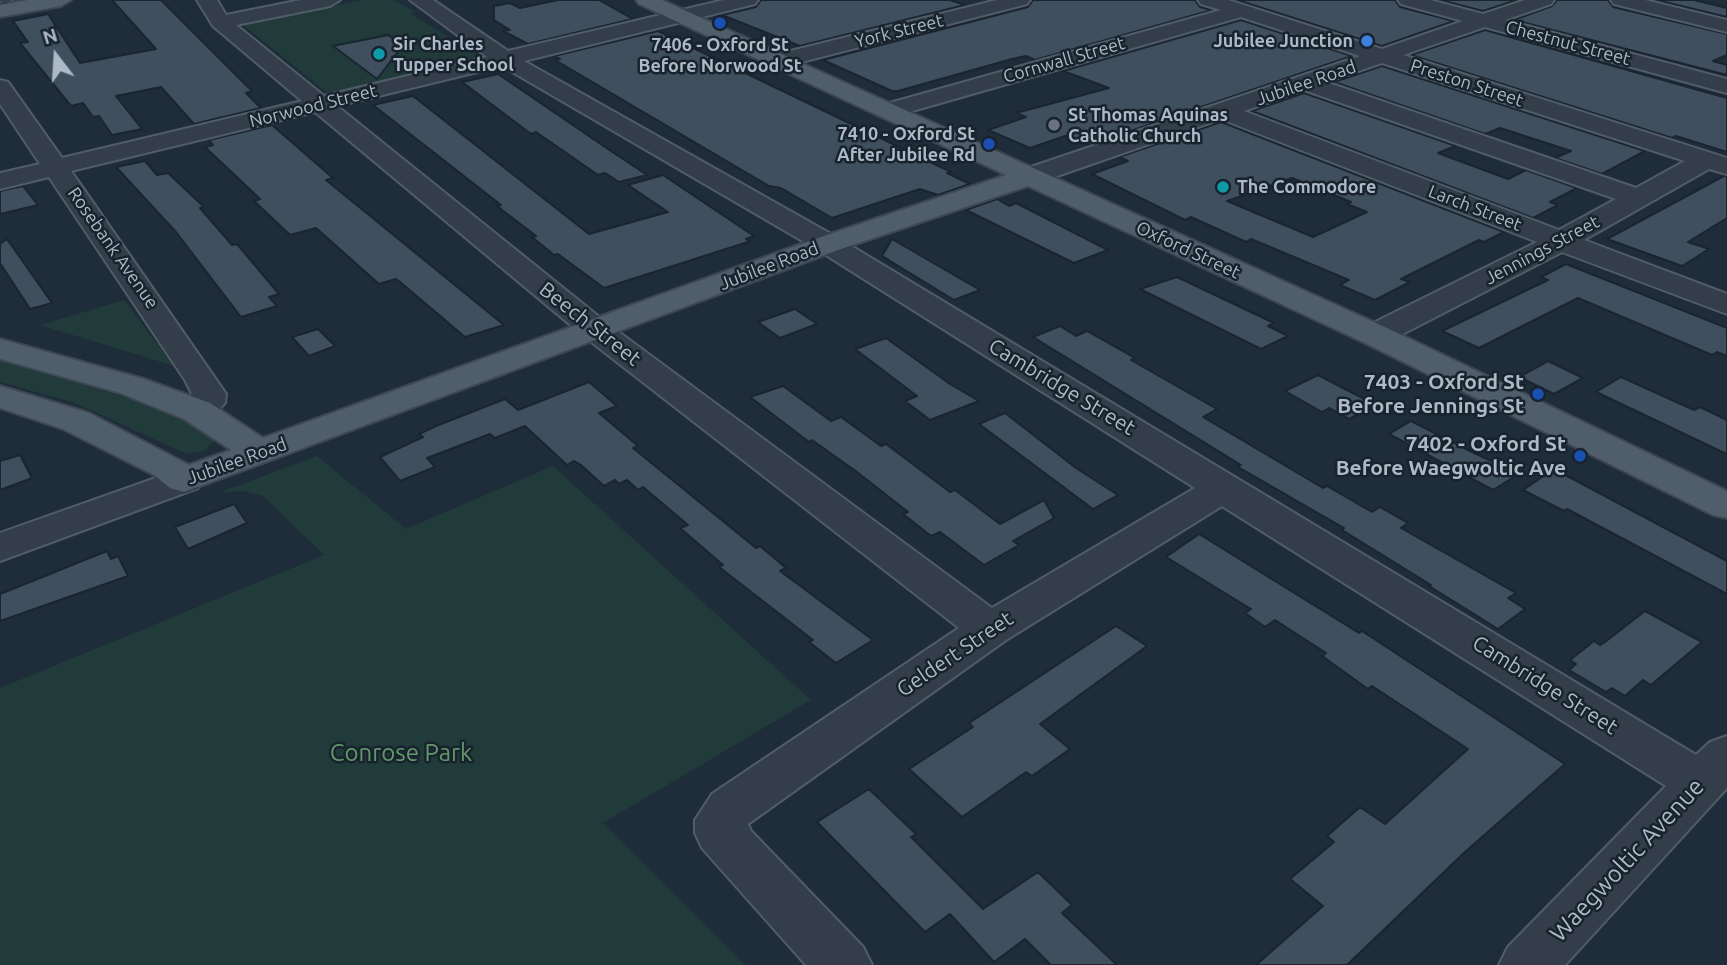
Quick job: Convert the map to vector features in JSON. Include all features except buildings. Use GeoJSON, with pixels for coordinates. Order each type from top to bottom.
{"type":"FeatureCollection","features":[{"type":"Feature","properties":{"kind":"main road"},"geometry":{"type":"LineString","coordinates":[[5,4],[61,0]]}},
{"type":"Feature","properties":{"kind":"main road","name":"Oxford Street"},"geometry":{"type":"LineString","coordinates":[[646,0],[1375,335],[1727,506]]}},
{"type":"Feature","properties":{"kind":"main road","name":"Jubilee Road"},"geometry":{"type":"LineString","coordinates":[[184,480],[597,331],[828,244],[1031,176]]}},
{"type":"Feature","properties":{"kind":"main road"},"geometry":{"type":"LineString","coordinates":[[0,349],[132,386],[197,411],[259,452]]}},
{"type":"Feature","properties":{"kind":"main road"},"geometry":{"type":"LineString","coordinates":[[0,397],[76,421],[167,467],[184,480]]}},
{"type":"Feature","properties":{"kind":"street"},"geometry":{"type":"LineString","coordinates":[[214,11],[330,0]]}},
{"type":"Feature","properties":{"kind":"street","name":"Cambridge Street"},"geometry":{"type":"LineString","coordinates":[[421,0],[505,59],[828,244],[1225,487],[1714,768]]}},
{"type":"Feature","properties":{"kind":"street","name":"Norwood Street"},"geometry":{"type":"LineString","coordinates":[[0,181],[748,0]]}},
{"type":"Feature","properties":{"kind":"street","name":"York Street"},"geometry":{"type":"LineString","coordinates":[[778,61],[1020,0]]}},
{"type":"Feature","properties":{"kind":"street","name":"Preston Street"},"geometry":{"type":"LineString","coordinates":[[1208,0],[1717,163]]}},
{"type":"Feature","properties":{"kind":"street","name":"Chestnut Street"},"geometry":{"type":"LineString","coordinates":[[1408,0],[1727,86]]}},
{"type":"Feature","properties":{"kind":"street","name":"Jubilee Road"},"geometry":{"type":"LineString","coordinates":[[1031,176],[1544,0]]}},
{"type":"Feature","properties":{"kind":"street"},"geometry":{"type":"LineString","coordinates":[[1620,0],[1727,26]]}},
{"type":"Feature","properties":{"kind":"street","name":"Beech Street"},"geometry":{"type":"LineString","coordinates":[[214,11],[318,105],[597,331],[990,629]]}},
{"type":"Feature","properties":{"kind":"street","name":"Cornwall Street"},"geometry":{"type":"LineString","coordinates":[[887,111],[1241,11]]}},
{"type":"Feature","properties":{"kind":"street"},"geometry":{"type":"LineString","coordinates":[[1306,83],[1640,198]]}},
{"type":"Feature","properties":{"kind":"street","name":"Rosebank Avenue"},"geometry":{"type":"LineString","coordinates":[[0,87],[202,380],[209,394],[207,402],[197,411]]}},
{"type":"Feature","properties":{"kind":"street","name":"Larch Street"},"geometry":{"type":"LineString","coordinates":[[1223,111],[1727,305]]}},
{"type":"Feature","properties":{"kind":"street","name":"Jennings Street"},"geometry":{"type":"LineString","coordinates":[[1375,335],[1640,198],[1717,163]]}},
{"type":"Feature","properties":{"kind":"street","name":"Jubilee Road"},"geometry":{"type":"LineString","coordinates":[[0,548],[184,480]]}},
{"type":"Feature","properties":{"kind":"street","name":"Geldert Street"},"geometry":{"type":"LineString","coordinates":[[843,965],[721,833],[721,820],[730,809],[990,629],[1225,487]]}},
{"type":"Feature","properties":{"kind":"street","name":"Waegwoltic Avenue"},"geometry":{"type":"LineString","coordinates":[[1528,965],[1714,768]]}},
{"type":"Feature","properties":{"kind":"green space"},"geometry":{"type":"Polygon","coordinates":[[[363,0],[394,0],[416,12],[411,14],[481,57],[329,94],[243,25],[363,0]]]}},
{"type":"Feature","properties":{"kind":"green space"},"geometry":{"type":"Polygon","coordinates":[[[124,300],[174,366],[40,325],[124,300]]]}},
{"type":"Feature","properties":{"kind":"green space"},"geometry":{"type":"Polygon","coordinates":[[[0,360],[168,410],[202,428],[214,441],[204,451],[187,454],[75,403],[0,382],[0,360]]]}},
{"type":"Feature","properties":{"kind":"green space","name":"Conrose Park"},"geometry":{"type":"Polygon","coordinates":[[[317,456],[406,529],[553,466],[811,700],[603,823],[746,965],[0,965],[0,688],[324,555],[263,496],[242,491],[218,493],[317,456]]]}},
{"type":"Feature","properties":{"kind":"place","name":"7406 - Oxford St Before Norwood St"},"geometry":{"type":"Point","coordinates":[720,23]}},
{"type":"Feature","properties":{"kind":"place","name":"Jubilee Junction"},"geometry":{"type":"Point","coordinates":[1367,41]}},
{"type":"Feature","properties":{"kind":"place","name":"Sir Charles Tupper School"},"geometry":{"type":"Point","coordinates":[379,54]}},
{"type":"Feature","properties":{"kind":"place","name":"St Thomas Aquinas Catholic Church"},"geometry":{"type":"Point","coordinates":[1054,125]}},
{"type":"Feature","properties":{"kind":"place","name":"7410 - Oxford St After Jubilee Rd"},"geometry":{"type":"Point","coordinates":[989,144]}},
{"type":"Feature","properties":{"kind":"place","name":"The Commodore"},"geometry":{"type":"Point","coordinates":[1223,187]}},
{"type":"Feature","properties":{"kind":"place","name":"7403 - Oxford St Before Jennings St"},"geometry":{"type":"Point","coordinates":[1538,394]}},
{"type":"Feature","properties":{"kind":"place","name":"7402 - Oxford St Before Waegwoltic Ave"},"geometry":{"type":"Point","coordinates":[1580,456]}}]}
